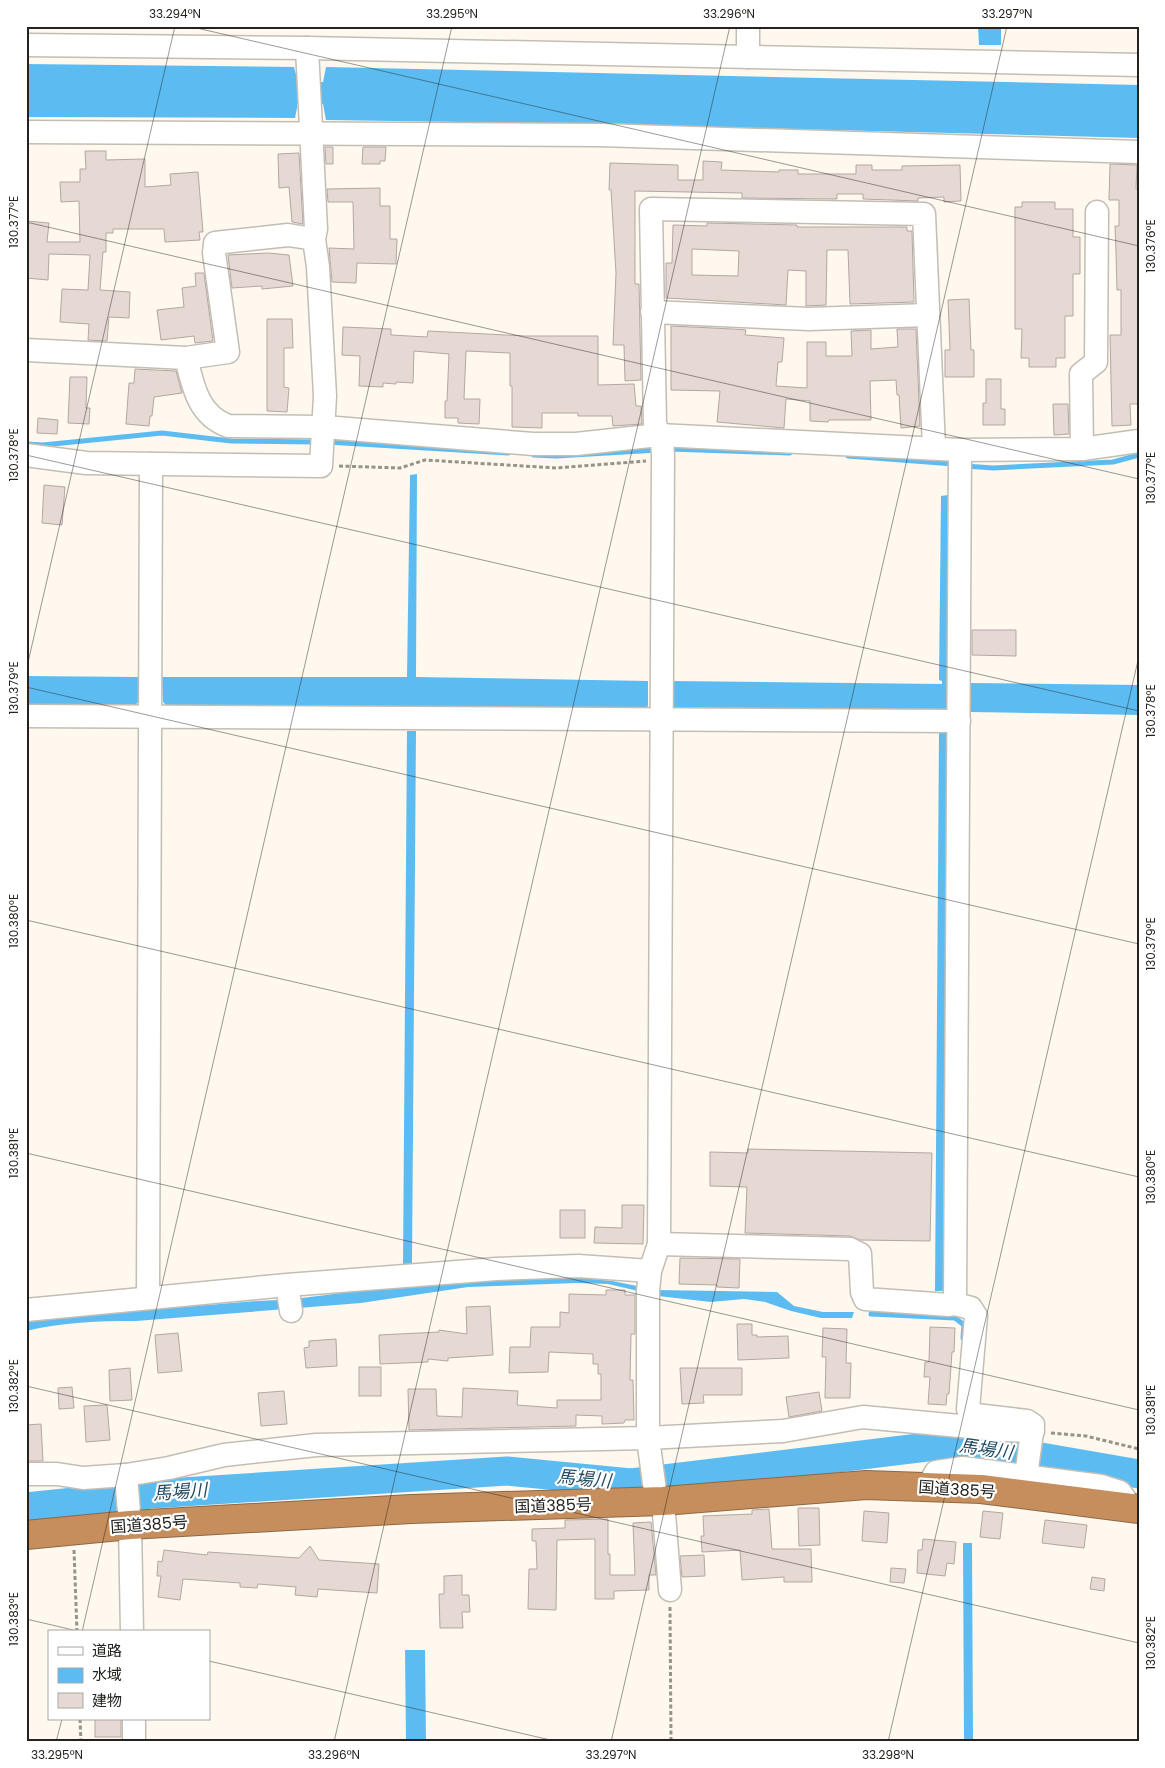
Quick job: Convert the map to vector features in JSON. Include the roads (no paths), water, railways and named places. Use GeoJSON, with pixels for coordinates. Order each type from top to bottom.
{"type":"FeatureCollection","features":[{"type":"Feature","properties":{"kind":"highway","name":"国道385号"},"geometry":{"type":"LineString","coordinates":[[26,1536],[73,1531],[130,1517],[411,1509],[656,1487],[928,1486],[981,1489],[1135,1509]]}},
{"type":"Feature","properties":{"kind":"street"},"geometry":{"type":"LineString","coordinates":[[748,26],[748,57]]}},
{"type":"Feature","properties":{"kind":"street"},"geometry":{"type":"LineString","coordinates":[[26,45],[224,37],[307,48],[1139,65]]}},
{"type":"Feature","properties":{"kind":"street"},"geometry":{"type":"LineString","coordinates":[[307,48],[316,229],[314,239],[318,267],[325,386],[323,444]]}},
{"type":"Feature","properties":{"kind":"street"},"geometry":{"type":"LineString","coordinates":[[26,132],[600,135],[1139,152]]}},
{"type":"Feature","properties":{"kind":"street"},"geometry":{"type":"LineString","coordinates":[[670,1590],[648,1438],[648,1291],[650,1271],[659,1244],[662,448],[656,424],[651,209],[924,214],[934,448]]}},
{"type":"Feature","properties":{"kind":"street"},"geometry":{"type":"LineString","coordinates":[[1082,448],[1081,374],[1096,362],[1096,212]]}},
{"type":"Feature","properties":{"kind":"street"},"geometry":{"type":"LineString","coordinates":[[26,350],[186,358],[228,352],[215,248],[288,235],[314,239]]}},
{"type":"Feature","properties":{"kind":"street"},"geometry":{"type":"LineString","coordinates":[[652,312],[810,319],[928,315]]}},
{"type":"Feature","properties":{"kind":"street"},"geometry":{"type":"LineString","coordinates":[[186,358],[194,389],[203,408],[217,422],[228,426],[323,444]]}},
{"type":"Feature","properties":{"kind":"street"},"geometry":{"type":"LineString","coordinates":[[26,455],[86,463],[151,464],[323,444],[576,444],[662,448],[934,448],[960,460],[1139,441]]}},
{"type":"Feature","properties":{"kind":"street"},"geometry":{"type":"LineString","coordinates":[[955,1304],[960,460]]}},
{"type":"Feature","properties":{"kind":"street"},"geometry":{"type":"LineString","coordinates":[[148,1298],[151,464]]}},
{"type":"Feature","properties":{"kind":"street"},"geometry":{"type":"LineString","coordinates":[[26,716],[959,721]]}},
{"type":"Feature","properties":{"kind":"street"},"geometry":{"type":"LineString","coordinates":[[659,1244],[850,1249],[860,1254],[862,1292],[865,1299],[955,1304],[971,1308],[976,1316],[968,1409],[976,1415],[1027,1421],[1033,1425],[1026,1476]]}},
{"type":"Feature","properties":{"kind":"street"},"geometry":{"type":"LineString","coordinates":[[26,1310],[496,1269],[578,1266],[650,1271]]}},
{"type":"Feature","properties":{"kind":"street"},"geometry":{"type":"LineString","coordinates":[[26,1474],[57,1474],[83,1478],[127,1480],[224,1455],[316,1445],[648,1438],[783,1431],[863,1417],[1002,1430],[1033,1431]]}},
{"type":"Feature","properties":{"kind":"street"},"geometry":{"type":"LineString","coordinates":[[928,1486],[936,1472],[963,1468],[1101,1486],[1120,1492],[1135,1509]]}},
{"type":"Feature","properties":{"kind":"street"},"geometry":{"type":"LineString","coordinates":[[127,1480],[130,1517],[132,1630]]}},
{"type":"Feature","properties":{"kind":"street"},"geometry":{"type":"LineString","coordinates":[[134,1720],[134,1742]]}},
{"type":"Feature","properties":{"kind":"water"},"geometry":{"type":"Polygon","coordinates":[[[978,26],[1001,26],[1001,45],[979,45],[978,26]]]}},
{"type":"Feature","properties":{"kind":"water"},"geometry":{"type":"Polygon","coordinates":[[[26,64],[294,67],[298,82],[323,82],[326,67],[1139,85],[1139,138],[602,124],[326,120],[323,104],[298,103],[295,118],[26,117],[26,64]]]}},
{"type":"Feature","properties":{"kind":"water"},"geometry":{"type":"Polygon","coordinates":[[[417,474],[416,677],[648,681],[648,706],[645,709],[166,705],[163,702],[162,677],[407,677],[410,475],[417,474]]]}},
{"type":"Feature","properties":{"kind":"water"},"geometry":{"type":"Polygon","coordinates":[[[948,495],[948,710],[675,709],[672,706],[672,681],[942,684],[942,681],[939,680],[941,496],[948,495]]]}},
{"type":"Feature","properties":{"kind":"water"},"geometry":{"type":"Polygon","coordinates":[[[26,676],[138,677],[138,702],[135,706],[26,705],[26,676]]]}},
{"type":"Feature","properties":{"kind":"water"},"geometry":{"type":"Polygon","coordinates":[[[970,683],[1139,685],[1139,715],[970,712],[970,683]]]}},
{"type":"Feature","properties":{"kind":"water"},"geometry":{"type":"Polygon","coordinates":[[[407,731],[416,731],[412,1265],[403,1265],[407,731]]]}},
{"type":"Feature","properties":{"kind":"water"},"geometry":{"type":"Polygon","coordinates":[[[939,732],[947,732],[943,1291],[935,1291],[939,732]]]}},
{"type":"Feature","properties":{"kind":"water"},"geometry":{"type":"Polygon","coordinates":[[[572,1277],[612,1281],[642,1287],[642,1294],[634,1290],[608,1284],[577,1283],[468,1287],[361,1303],[136,1321],[81,1323],[26,1331],[26,1320],[302,1298],[435,1281],[486,1278],[572,1277]]]}},
{"type":"Feature","properties":{"kind":"water"},"geometry":{"type":"Polygon","coordinates":[[[658,1290],[777,1292],[794,1306],[823,1312],[854,1312],[852,1318],[821,1318],[791,1311],[765,1302],[744,1299],[711,1302],[658,1296],[658,1290]]]}},
{"type":"Feature","properties":{"kind":"water"},"geometry":{"type":"Polygon","coordinates":[[[963,1543],[972,1543],[973,1742],[964,1742],[963,1543]]]}},
{"type":"Feature","properties":{"kind":"water"},"geometry":{"type":"Polygon","coordinates":[[[405,1650],[425,1650],[426,1742],[406,1742],[405,1650]]]}},
{"type":"Feature","properties":{"kind":"waterway"},"geometry":{"type":"LineString","coordinates":[[26,444],[43,445],[162,433],[231,441],[316,442]]}},
{"type":"Feature","properties":{"kind":"waterway"},"geometry":{"type":"LineString","coordinates":[[327,442],[508,453]]}},
{"type":"Feature","properties":{"kind":"waterway"},"geometry":{"type":"LineString","coordinates":[[669,449],[790,453]]}},
{"type":"Feature","properties":{"kind":"waterway"},"geometry":{"type":"LineString","coordinates":[[534,455],[556,456],[658,450]]}},
{"type":"Feature","properties":{"kind":"waterway"},"geometry":{"type":"LineString","coordinates":[[965,466],[993,468],[1113,462],[1139,455]]}},
{"type":"Feature","properties":{"kind":"waterway"},"geometry":{"type":"LineString","coordinates":[[848,456],[954,464]]}},
{"type":"Feature","properties":{"kind":"waterway"},"geometry":{"type":"LineString","coordinates":[[871,1314],[955,1318],[964,1325],[963,1338]]}},
{"type":"Feature","properties":{"kind":"waterway","name":"馬場川"},"geometry":{"type":"LineString","coordinates":[[26,1507],[151,1494],[507,1471],[631,1483],[960,1443],[1139,1474]]}}]}
